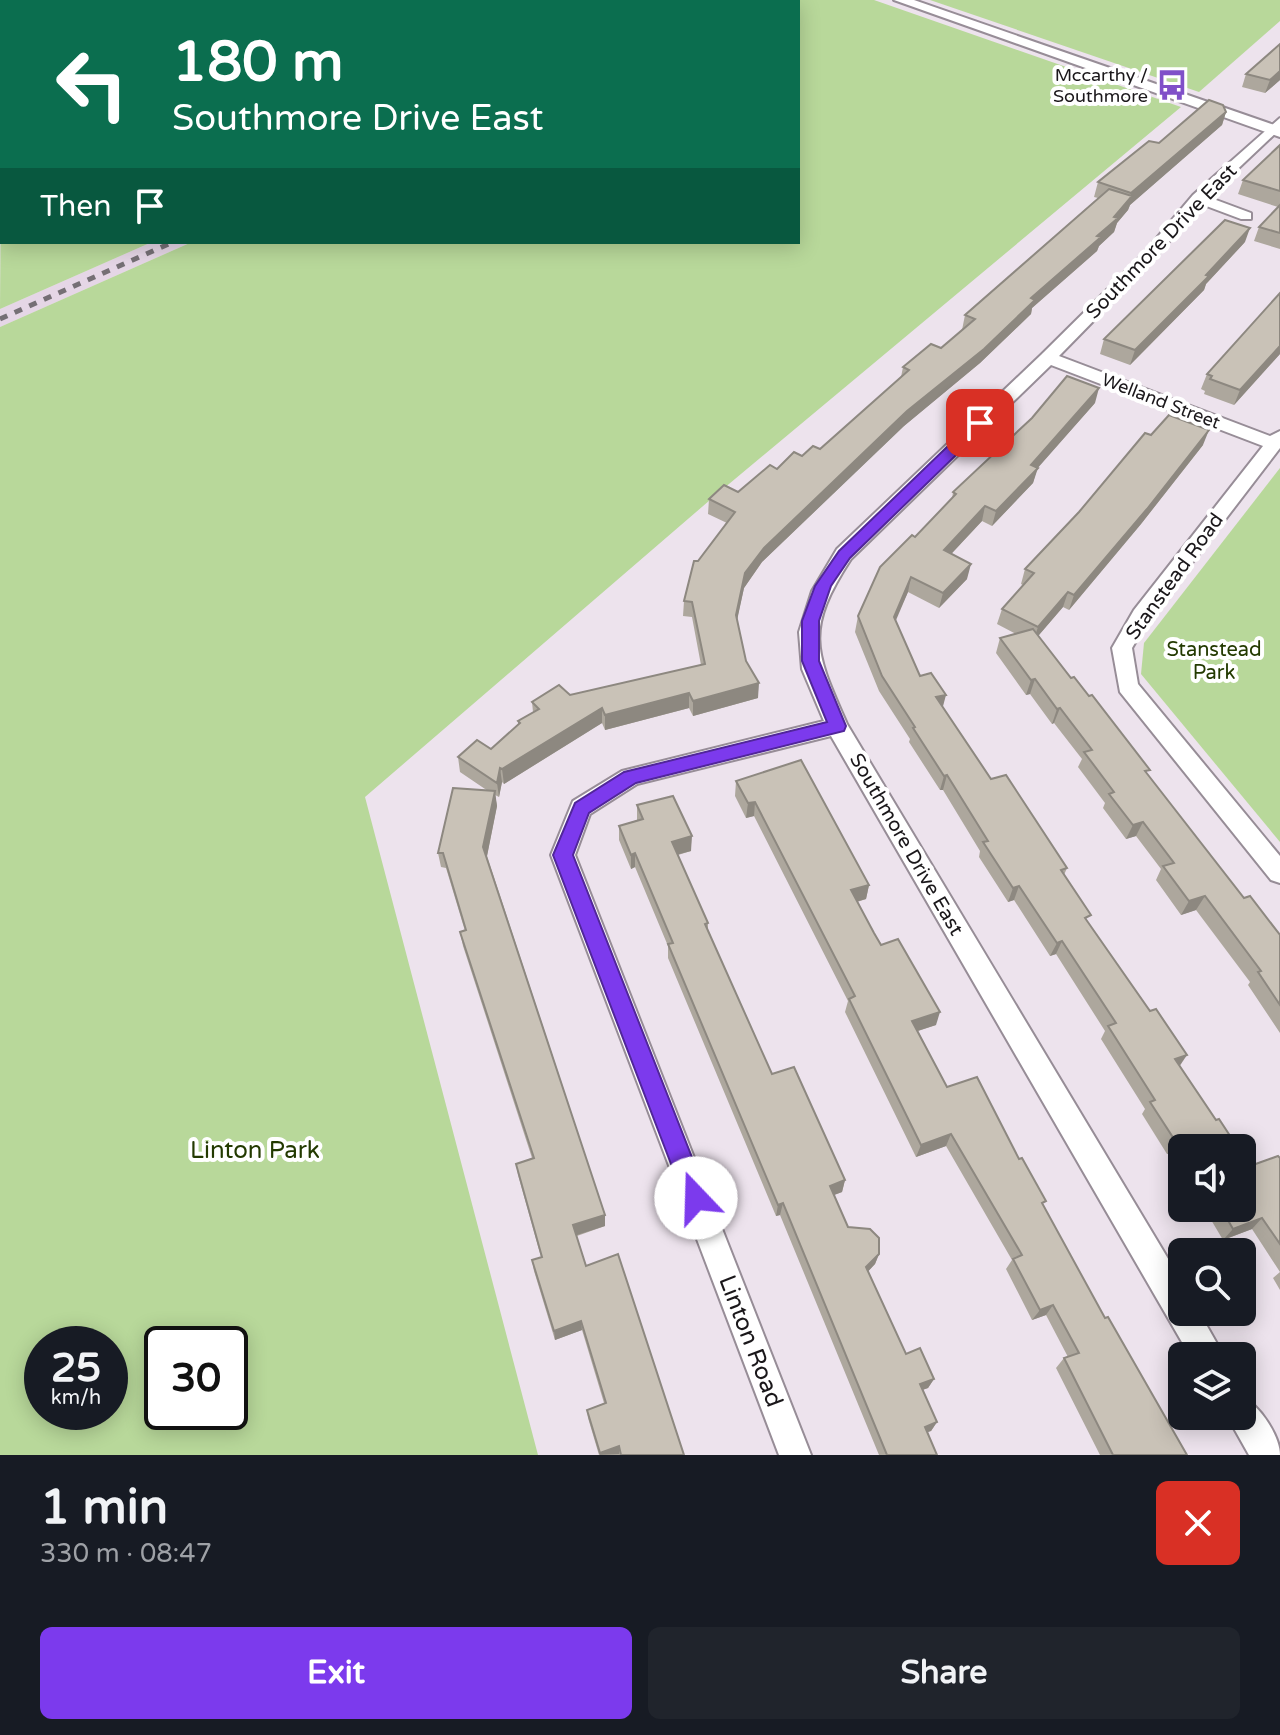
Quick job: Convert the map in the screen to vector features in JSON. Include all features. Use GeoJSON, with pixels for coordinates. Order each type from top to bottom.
{"type":"FeatureCollection","features":[{"type":"Feature","properties":{"kind":"street"},"geometry":{"type":"LineString","coordinates":[[901,0],[1277,128]]}},
{"type":"Feature","properties":{"kind":"street","name":"Southmore Drive East"},"geometry":{"type":"LineString","coordinates":[[1168,1288],[837,726],[810,661],[811,621],[823,586],[844,554],[1048,358],[1149,256],[1198,198],[1277,128]]}},
{"type":"Feature","properties":{"kind":"street"},"geometry":{"type":"LineString","coordinates":[[1198,198],[1246,216]]}},
{"type":"Feature","properties":{"kind":"street","name":"Welland Street"},"geometry":{"type":"LineString","coordinates":[[1048,358],[1277,440]]}},
{"type":"Feature","properties":{"kind":"street","name":"Stanstead Road"},"geometry":{"type":"LineString","coordinates":[[1277,440],[1141,615],[1122,648],[1128,686],[1280,873]]}},
{"type":"Feature","properties":{"kind":"street","name":"Linton Road"},"geometry":{"type":"LineString","coordinates":[[795,1455],[563,855],[581,808],[630,777],[837,726]]}},
{"type":"Feature","properties":{"kind":"street"},"geometry":{"type":"LineString","coordinates":[[1252,1430],[1267,1455]]}},
{"type":"Feature","properties":{"kind":"shaded area"},"geometry":{"type":"Polygon","coordinates":[[[147,244],[187,244],[0,327],[0,309],[147,244]]]}},
{"type":"Feature","properties":{"kind":"green space","name":"Linton Park"},"geometry":{"type":"Polygon","coordinates":[[[800,0],[874,0],[1181,107],[717,494],[365,797],[538,1455],[0,1455],[0,327],[187,244],[800,244],[800,0]]]}},
{"type":"Feature","properties":{"kind":"green space"},"geometry":{"type":"Polygon","coordinates":[[[930,0],[1280,0],[1280,21],[1199,92],[930,0]]]}},
{"type":"Feature","properties":{"kind":"green space"},"geometry":{"type":"Polygon","coordinates":[[[0,244],[147,244],[0,309],[0,244]]]}},
{"type":"Feature","properties":{"kind":"green space","name":"Stanstead Park"},"geometry":{"type":"Polygon","coordinates":[[[1280,468],[1280,842],[1141,674],[1144,643],[1280,468]]]}},
{"type":"Feature","properties":{"kind":"building"},"geometry":{"type":"Polygon","coordinates":[[[1280,44],[1280,71],[1270,80],[1246,74],[1280,44]]]}},
{"type":"Feature","properties":{"kind":"building"},"geometry":{"type":"Polygon","coordinates":[[[1209,100],[1223,105],[1226,112],[1131,193],[1098,182],[1149,141],[1159,143],[1209,100]]]}},
{"type":"Feature","properties":{"kind":"building"},"geometry":{"type":"Polygon","coordinates":[[[1280,145],[1280,191],[1243,180],[1280,145]]]}},
{"type":"Feature","properties":{"kind":"building"},"geometry":{"type":"Polygon","coordinates":[[[1109,189],[1132,196],[1114,217],[1118,218],[1097,236],[1101,237],[1031,298],[1035,300],[984,349],[907,411],[764,548],[745,573],[736,615],[746,661],[759,683],[693,701],[689,693],[605,715],[602,708],[500,768],[497,783],[458,757],[477,740],[491,749],[520,723],[518,721],[539,709],[532,702],[559,685],[570,695],[705,664],[692,602],[684,601],[694,561],[698,561],[735,512],[709,499],[724,485],[738,492],[770,465],[777,469],[794,452],[802,456],[813,446],[820,449],[909,370],[903,367],[931,344],[941,348],[975,319],[965,315],[1109,189]]]}},
{"type":"Feature","properties":{"kind":"building"},"geometry":{"type":"Polygon","coordinates":[[[1280,205],[1280,233],[1259,227],[1280,205]]]}},
{"type":"Feature","properties":{"kind":"building"},"geometry":{"type":"Polygon","coordinates":[[[1225,220],[1250,228],[1206,275],[1209,276],[1135,350],[1104,339],[1225,220]]]}},
{"type":"Feature","properties":{"kind":"building"},"geometry":{"type":"Polygon","coordinates":[[[1280,293],[1280,346],[1240,390],[1210,379],[1212,376],[1207,374],[1280,293]]]}},
{"type":"Feature","properties":{"kind":"building"},"geometry":{"type":"Polygon","coordinates":[[[1067,376],[1099,388],[1031,465],[1038,468],[996,511],[985,506],[944,550],[971,564],[943,593],[911,577],[894,617],[920,676],[931,673],[946,695],[936,697],[991,779],[1006,775],[1067,868],[1061,870],[1091,915],[1085,918],[1150,1011],[1156,1009],[1187,1055],[1175,1059],[1229,1134],[1171,1134],[1150,1102],[1155,1100],[1108,1026],[1116,1023],[1062,941],[1057,943],[1019,886],[1013,888],[983,842],[988,841],[947,775],[944,776],[913,728],[882,676],[858,616],[880,567],[912,535],[915,537],[956,494],[953,492],[1032,418],[1067,376]]]}},
{"type":"Feature","properties":{"kind":"building"},"geometry":{"type":"Polygon","coordinates":[[[1169,415],[1209,430],[1074,595],[1068,592],[1038,627],[1002,609],[1034,573],[1025,569],[1079,512],[1145,433],[1151,435],[1169,415]]]}},
{"type":"Feature","properties":{"kind":"building"},"geometry":{"type":"Polygon","coordinates":[[[1033,629],[1071,678],[1074,677],[1089,696],[1092,695],[1150,770],[1145,771],[1244,898],[1250,896],[1280,935],[1280,1005],[1258,972],[1261,971],[1205,896],[1189,901],[1163,866],[1174,863],[1143,822],[1133,825],[1109,794],[1114,792],[1084,752],[1092,750],[1035,679],[1031,680],[1000,638],[1033,629]]]}},
{"type":"Feature","properties":{"kind":"building"},"geometry":{"type":"Polygon","coordinates":[[[801,760],[869,885],[851,890],[874,933],[881,945],[898,939],[940,1012],[912,1021],[947,1087],[977,1077],[1019,1159],[1022,1158],[1046,1201],[1042,1203],[1105,1318],[1108,1317],[1168,1422],[1168,1430],[1173,1430],[1187,1455],[1113,1455],[1064,1358],[1079,1353],[1053,1305],[1040,1310],[1013,1259],[1022,1255],[951,1134],[921,1145],[849,999],[855,996],[755,802],[748,803],[736,781],[801,760]]]}},
{"type":"Feature","properties":{"kind":"building"},"geometry":{"type":"Polygon","coordinates":[[[453,788],[495,791],[483,847],[605,1215],[573,1225],[586,1266],[618,1254],[684,1455],[621,1455],[619,1446],[600,1453],[587,1410],[606,1403],[581,1321],[554,1331],[532,1260],[542,1257],[516,1164],[534,1158],[460,932],[466,930],[443,853],[438,853],[453,788]]]}},
{"type":"Feature","properties":{"kind":"building"},"geometry":{"type":"Polygon","coordinates":[[[673,796],[692,836],[672,842],[772,1074],[794,1067],[845,1180],[830,1186],[848,1227],[870,1229],[879,1238],[879,1254],[866,1267],[906,1354],[920,1348],[934,1379],[920,1384],[937,1422],[925,1427],[937,1455],[887,1455],[783,1203],[778,1205],[668,944],[673,943],[635,853],[631,855],[619,826],[643,819],[637,805],[673,796]]]}},
{"type":"Feature","properties":{"kind":"building"},"geometry":{"type":"Polygon","coordinates":[[[1278,1156],[1280,1244],[1262,1218],[1256,1220],[1256,1164],[1278,1156]]]}},
{"type":"Feature","properties":{"kind":"building"},"geometry":{"type":"Polygon","coordinates":[[[1229,1222],[1251,1222],[1233,1229],[1229,1222]]]}},
{"type":"Feature","properties":{"kind":"railway"},"geometry":{"type":"LineString","coordinates":[[0,319],[169,244]]}},
{"type":"Feature","properties":{"kind":"place","name":"Mccarthy / Southmore"},"geometry":{"type":"Point","coordinates":[1172,85]}},
{"type":"Feature","properties":{"kind":"route"},"geometry":{"type":"LineString","coordinates":[[696,1198],[563,855],[581,808],[630,777],[837,726],[810,661],[811,621],[823,586],[844,554],[980,423]]}}]}
